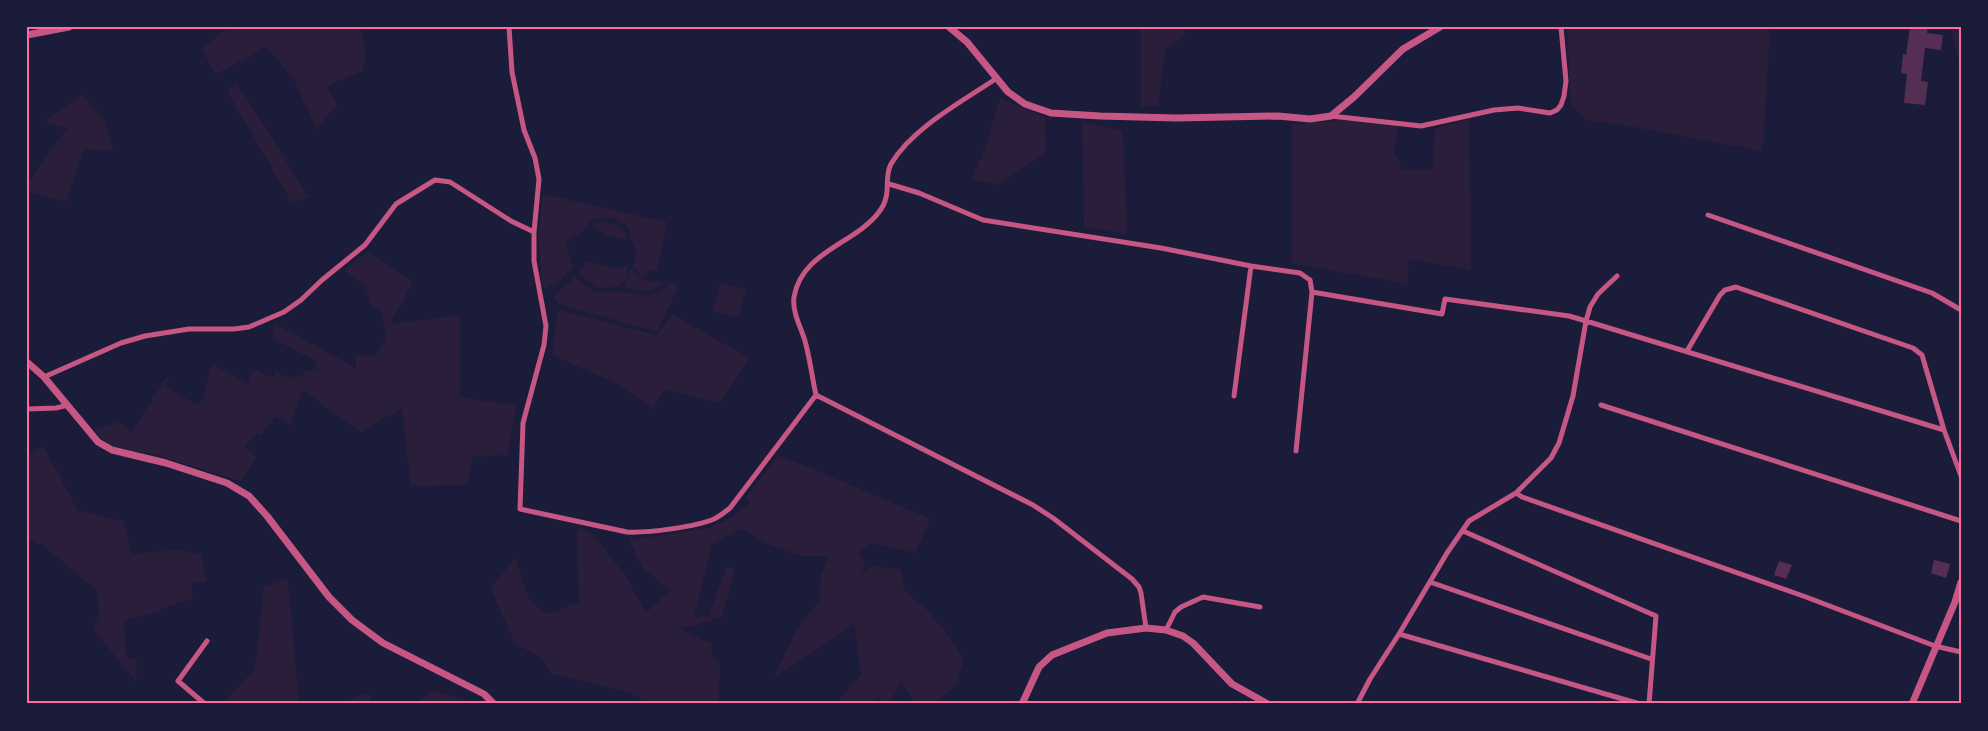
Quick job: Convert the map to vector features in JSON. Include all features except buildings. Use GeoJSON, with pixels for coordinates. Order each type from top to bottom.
{"type":"FeatureCollection","features":[{"type":"Feature","properties":{"kind":"street"},"geometry":{"type":"LineString","coordinates":[[27,35],[69,27]]}},
{"type":"Feature","properties":{"kind":"street"},"geometry":{"type":"LineString","coordinates":[[509,27],[512,72],[524,130],[535,158],[539,179],[534,261],[546,319],[546,334],[523,423],[520,509],[602,527],[639,532],[703,522],[715,518],[730,508],[816,395],[807,350],[795,311],[796,291],[806,271],[822,255],[860,229],[880,211],[887,195],[888,171],[906,144],[944,113],[997,78]]}},
{"type":"Feature","properties":{"kind":"street"},"geometry":{"type":"LineString","coordinates":[[949,27],[967,42],[1008,92],[1025,104],[1051,113],[1176,118],[1266,116],[1310,119],[1331,116],[1420,126],[1494,110],[1518,108],[1550,113],[1557,110],[1564,96],[1566,81],[1561,27]]}},
{"type":"Feature","properties":{"kind":"street"},"geometry":{"type":"LineString","coordinates":[[1331,116],[1354,97],[1402,49],[1440,27]]}},
{"type":"Feature","properties":{"kind":"street"},"geometry":{"type":"LineString","coordinates":[[44,376],[121,343],[145,336],[189,329],[234,330],[249,327],[284,312],[365,245],[396,204],[435,180],[450,182],[511,221],[534,232]]}},
{"type":"Feature","properties":{"kind":"street"},"geometry":{"type":"LineString","coordinates":[[889,184],[919,193],[983,220],[1161,248],[1304,274],[1310,280],[1312,292],[1296,451]]}},
{"type":"Feature","properties":{"kind":"street"},"geometry":{"type":"LineString","coordinates":[[1708,215],[1932,293],[1961,310]]}},
{"type":"Feature","properties":{"kind":"street"},"geometry":{"type":"LineString","coordinates":[[1234,396],[1251,266]]}},
{"type":"Feature","properties":{"kind":"street"},"geometry":{"type":"LineString","coordinates":[[1358,704],[1370,679],[1469,521],[1516,493],[1551,458],[1559,443],[1573,396],[1590,307],[1598,294],[1617,276]]}},
{"type":"Feature","properties":{"kind":"street"},"geometry":{"type":"LineString","coordinates":[[1687,351],[1720,295],[1725,290],[1736,287],[1913,348],[1922,355],[1944,430],[1961,476]]}},
{"type":"Feature","properties":{"kind":"street"},"geometry":{"type":"LineString","coordinates":[[1312,292],[1442,314],[1445,299],[1569,316],[1944,430]]}},
{"type":"Feature","properties":{"kind":"street"},"geometry":{"type":"LineString","coordinates":[[27,362],[44,376],[98,442],[112,450],[166,463],[227,483],[249,496],[329,597],[352,620],[383,642],[484,694],[494,704]]}},
{"type":"Feature","properties":{"kind":"street"},"geometry":{"type":"LineString","coordinates":[[816,395],[991,482],[1053,518],[1139,586],[1146,628]]}},
{"type":"Feature","properties":{"kind":"street"},"geometry":{"type":"LineString","coordinates":[[27,409],[56,408],[68,405]]}},
{"type":"Feature","properties":{"kind":"street"},"geometry":{"type":"LineString","coordinates":[[1601,405],[1961,521]]}},
{"type":"Feature","properties":{"kind":"street"},"geometry":{"type":"LineString","coordinates":[[1516,493],[1741,573],[1935,646],[1961,652]]}},
{"type":"Feature","properties":{"kind":"street"},"geometry":{"type":"LineString","coordinates":[[1463,531],[1656,616],[1649,704]]}},
{"type":"Feature","properties":{"kind":"street"},"geometry":{"type":"LineString","coordinates":[[1430,582],[1651,659]]}},
{"type":"Feature","properties":{"kind":"street"},"geometry":{"type":"LineString","coordinates":[[1912,704],[1935,646],[1958,603],[1961,582]]}},
{"type":"Feature","properties":{"kind":"street"},"geometry":{"type":"LineString","coordinates":[[1166,630],[1175,612],[1203,597],[1260,608]]}},
{"type":"Feature","properties":{"kind":"street"},"geometry":{"type":"LineString","coordinates":[[1022,704],[1039,667],[1052,655],[1107,633],[1146,628],[1175,632],[1193,643],[1232,684],[1268,704]]}},
{"type":"Feature","properties":{"kind":"street"},"geometry":{"type":"LineString","coordinates":[[1399,634],[1640,704]]}},
{"type":"Feature","properties":{"kind":"street"},"geometry":{"type":"LineString","coordinates":[[205,704],[178,681],[207,641]]}},
{"type":"Feature","properties":{"kind":"shaded area"},"geometry":{"type":"Polygon","coordinates":[[[229,27],[361,27],[366,55],[363,71],[327,86],[337,105],[317,129],[292,77],[266,47],[216,74],[201,49],[229,27]]]}},
{"type":"Feature","properties":{"kind":"shaded area"},"geometry":{"type":"Polygon","coordinates":[[[1141,27],[1183,27],[1185,34],[1165,51],[1158,106],[1141,107],[1141,27]]]}},
{"type":"Feature","properties":{"kind":"shaded area"},"geometry":{"type":"Polygon","coordinates":[[[1567,27],[1770,27],[1763,151],[1617,124],[1588,121],[1571,106],[1567,27]]]}},
{"type":"Feature","properties":{"kind":"shaded area"},"geometry":{"type":"Polygon","coordinates":[[[1951,27],[1961,27],[1961,61],[1957,56],[1951,27]]]}},
{"type":"Feature","properties":{"kind":"shaded area"},"geometry":{"type":"Polygon","coordinates":[[[237,83],[309,197],[292,203],[227,91],[237,83]]]}},
{"type":"Feature","properties":{"kind":"shaded area"},"geometry":{"type":"Polygon","coordinates":[[[81,95],[104,119],[114,151],[83,149],[67,202],[27,192],[27,184],[67,128],[45,121],[81,95]]]}},
{"type":"Feature","properties":{"kind":"shaded area"},"geometry":{"type":"Polygon","coordinates":[[[1000,98],[1045,117],[1046,153],[998,185],[972,180],[1000,98]]]}},
{"type":"Feature","properties":{"kind":"shaded area"},"geometry":{"type":"Polygon","coordinates":[[[1469,119],[1471,270],[1409,259],[1407,284],[1292,263],[1292,124],[1343,120],[1398,125],[1394,153],[1402,170],[1428,170],[1433,167],[1435,128],[1469,119]]]}},
{"type":"Feature","properties":{"kind":"shaded area"},"geometry":{"type":"Polygon","coordinates":[[[1082,123],[1123,130],[1127,234],[1084,227],[1082,123]]]}},
{"type":"Feature","properties":{"kind":"shaded area"},"geometry":{"type":"Polygon","coordinates":[[[543,194],[667,222],[657,271],[649,270],[645,277],[641,276],[632,265],[636,252],[629,230],[619,221],[599,218],[569,239],[567,247],[572,268],[560,281],[545,289],[542,286],[538,235],[543,194]]]}},
{"type":"Feature","properties":{"kind":"shaded area"},"geometry":{"type":"Polygon","coordinates":[[[602,222],[621,226],[626,234],[626,240],[605,235],[592,226],[602,222]]]}},
{"type":"Feature","properties":{"kind":"shaded area"},"geometry":{"type":"Polygon","coordinates":[[[367,252],[413,282],[390,324],[460,315],[460,397],[516,406],[507,455],[472,457],[468,485],[411,486],[402,408],[361,432],[302,390],[291,425],[275,417],[261,436],[257,433],[245,446],[256,457],[241,481],[156,455],[110,446],[95,431],[118,422],[132,432],[166,377],[169,379],[165,385],[198,406],[202,400],[212,364],[249,384],[253,369],[273,378],[277,370],[281,376],[300,377],[305,371],[316,369],[317,365],[314,360],[273,339],[274,323],[356,368],[355,354],[375,357],[386,339],[382,311],[371,305],[365,285],[344,270],[367,252]]]}},
{"type":"Feature","properties":{"kind":"shaded area"},"geometry":{"type":"Polygon","coordinates":[[[586,262],[616,268],[627,266],[627,277],[619,287],[596,286],[578,272],[586,262]]]}},
{"type":"Feature","properties":{"kind":"shaded area"},"geometry":{"type":"Polygon","coordinates":[[[630,268],[643,280],[665,282],[650,290],[623,287],[628,279],[630,268]]]}},
{"type":"Feature","properties":{"kind":"shaded area"},"geometry":{"type":"Polygon","coordinates":[[[575,277],[588,288],[604,292],[648,295],[664,289],[670,283],[679,285],[657,332],[558,304],[554,296],[575,277]]]}},
{"type":"Feature","properties":{"kind":"shaded area"},"geometry":{"type":"Polygon","coordinates":[[[721,283],[746,289],[739,317],[712,311],[721,283]]]}},
{"type":"Feature","properties":{"kind":"shaded area"},"geometry":{"type":"Polygon","coordinates":[[[558,309],[657,335],[672,314],[749,358],[720,403],[665,389],[652,409],[622,386],[552,355],[558,309]]]}},
{"type":"Feature","properties":{"kind":"shaded area"},"geometry":{"type":"Polygon","coordinates":[[[43,446],[78,511],[123,521],[132,554],[175,550],[201,554],[207,582],[191,583],[193,598],[124,620],[126,657],[137,660],[136,682],[93,629],[99,613],[97,591],[45,547],[27,537],[27,456],[43,446]]]}},
{"type":"Feature","properties":{"kind":"shaded area"},"geometry":{"type":"Polygon","coordinates":[[[779,455],[931,519],[915,553],[872,543],[859,552],[866,564],[861,573],[874,566],[901,569],[904,590],[928,611],[955,644],[964,662],[955,685],[938,701],[913,702],[901,681],[890,704],[882,704],[877,695],[875,704],[837,704],[837,701],[861,675],[854,624],[774,677],[795,633],[820,599],[821,574],[830,556],[800,556],[768,544],[741,529],[712,544],[694,618],[708,616],[727,567],[735,569],[722,617],[692,626],[676,627],[712,644],[712,656],[720,666],[719,704],[650,704],[628,692],[552,674],[540,657],[515,644],[491,589],[515,557],[529,600],[547,614],[579,602],[577,528],[590,531],[625,575],[646,613],[670,590],[642,567],[629,540],[709,528],[732,518],[750,502],[746,497],[779,455]]]}},
{"type":"Feature","properties":{"kind":"shaded area"},"geometry":{"type":"Polygon","coordinates":[[[288,579],[299,704],[226,704],[226,699],[255,669],[264,587],[288,579]]]}},
{"type":"Feature","properties":{"kind":"shaded area"},"geometry":{"type":"Polygon","coordinates":[[[430,691],[480,703],[481,704],[417,704],[430,691]]]}},
{"type":"Feature","properties":{"kind":"shaded area"},"geometry":{"type":"Polygon","coordinates":[[[369,692],[372,704],[338,704],[369,692]]]}}]}
